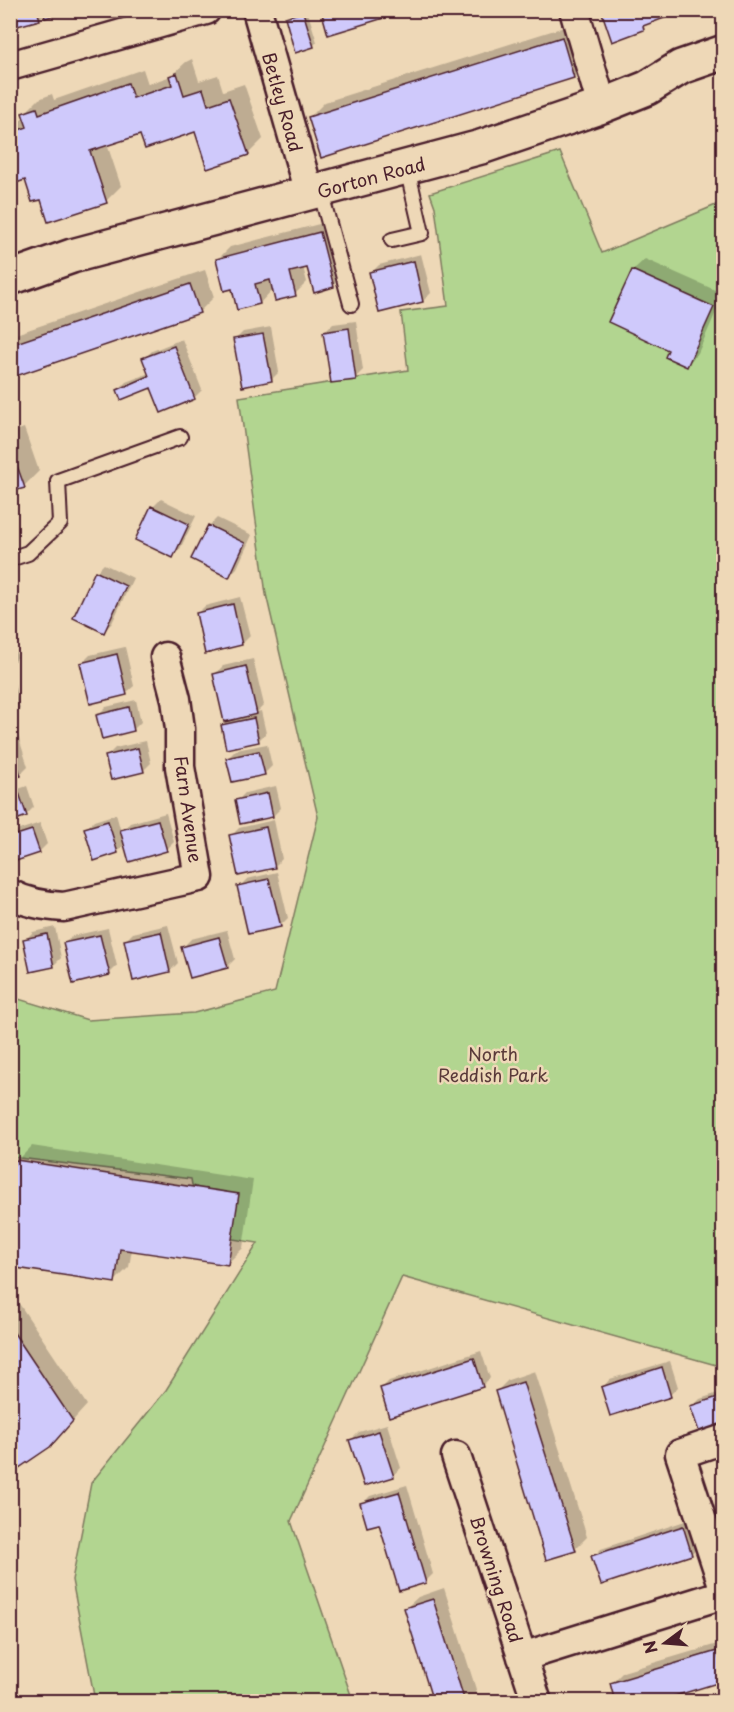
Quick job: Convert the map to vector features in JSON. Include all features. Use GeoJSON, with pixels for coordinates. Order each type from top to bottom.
{"type":"FeatureCollection","features":[{"type":"Feature","properties":{"kind":"main road","name":"Gorton Road"},"geometry":{"type":"LineString","coordinates":[[10,278],[72,256],[481,147],[602,106],[647,88],[681,68],[723,52]]}},
{"type":"Feature","properties":{"kind":"street"},"geometry":{"type":"LineString","coordinates":[[10,66],[206,10]]}},
{"type":"Feature","properties":{"kind":"street","name":"Betley Road"},"geometry":{"type":"LineString","coordinates":[[257,10],[314,192]]}},
{"type":"Feature","properties":{"kind":"street"},"geometry":{"type":"LineString","coordinates":[[573,10],[602,106]]}},
{"type":"Feature","properties":{"kind":"street","name":"Farn Avenue"},"geometry":{"type":"LineString","coordinates":[[10,894],[22,900],[64,907],[199,877],[180,767],[180,729],[176,699],[165,657]]}},
{"type":"Feature","properties":{"kind":"street"},"geometry":{"type":"LineString","coordinates":[[723,1439],[680,1454],[723,1588]]}},
{"type":"Feature","properties":{"kind":"street","name":"Browning Road"},"geometry":{"type":"LineString","coordinates":[[456,1456],[537,1701]]}},
{"type":"Feature","properties":{"kind":"street"},"geometry":{"type":"LineString","coordinates":[[522,1657],[723,1593]]}},
{"type":"Feature","properties":{"kind":"lane"},"geometry":{"type":"LineString","coordinates":[[392,240],[422,233],[407,168]]}},
{"type":"Feature","properties":{"kind":"lane"},"geometry":{"type":"LineString","coordinates":[[314,192],[351,304]]}},
{"type":"Feature","properties":{"kind":"lane"},"geometry":{"type":"LineString","coordinates":[[10,559],[28,553],[60,523],[58,481],[180,437]]}},
{"type":"Feature","properties":{"kind":"green space","name":"North Reddish Park"},"geometry":{"type":"Polygon","coordinates":[[[560,152],[602,253],[723,202],[723,1367],[402,1277],[291,1521],[353,1701],[95,1701],[72,1580],[91,1483],[166,1390],[258,1243],[208,1235],[215,1197],[192,1185],[191,1179],[11,1157],[10,975],[15,998],[88,1020],[194,1013],[275,992],[318,817],[266,594],[239,397],[408,370],[401,312],[448,306],[435,207],[430,193],[560,152]]]}},
{"type":"Feature","properties":{"kind":"building"},"geometry":{"type":"Polygon","coordinates":[[[10,10],[37,10],[40,20],[10,28],[10,10]]]}},
{"type":"Feature","properties":{"kind":"building"},"geometry":{"type":"Polygon","coordinates":[[[43,10],[74,10],[45,18],[43,10]]]}},
{"type":"Feature","properties":{"kind":"building"},"geometry":{"type":"Polygon","coordinates":[[[321,10],[410,10],[328,35],[321,10]]]}},
{"type":"Feature","properties":{"kind":"building"},"geometry":{"type":"Polygon","coordinates":[[[601,10],[683,11],[643,26],[644,30],[612,42],[601,10]]]}},
{"type":"Feature","properties":{"kind":"building"},"geometry":{"type":"Polygon","coordinates":[[[689,10],[705,10],[691,17],[689,10]]]}},
{"type":"Feature","properties":{"kind":"building"},"geometry":{"type":"Polygon","coordinates":[[[303,12],[314,47],[295,53],[285,17],[303,12]]]}},
{"type":"Feature","properties":{"kind":"building"},"geometry":{"type":"Polygon","coordinates":[[[562,37],[574,78],[321,158],[308,117],[562,37]]]}},
{"type":"Feature","properties":{"kind":"building"},"geometry":{"type":"Polygon","coordinates":[[[177,73],[184,95],[203,89],[208,105],[229,98],[249,155],[207,169],[195,132],[145,149],[140,135],[90,151],[107,203],[48,222],[41,200],[32,202],[25,180],[16,183],[10,167],[10,133],[27,127],[22,113],[37,108],[39,114],[128,83],[133,98],[172,85],[169,76],[177,73]]]}},
{"type":"Feature","properties":{"kind":"building"},"geometry":{"type":"Polygon","coordinates":[[[320,232],[334,287],[314,293],[307,268],[290,272],[296,296],[275,301],[270,280],[255,284],[260,304],[237,310],[232,289],[224,291],[216,259],[320,232]]]}},
{"type":"Feature","properties":{"kind":"building"},"geometry":{"type":"Polygon","coordinates":[[[414,261],[423,302],[379,313],[369,272],[414,261]]]}},
{"type":"Feature","properties":{"kind":"building"},"geometry":{"type":"Polygon","coordinates":[[[632,270],[714,307],[687,367],[665,357],[668,350],[608,322],[632,270]]]}},
{"type":"Feature","properties":{"kind":"building"},"geometry":{"type":"Polygon","coordinates":[[[190,284],[200,313],[10,378],[10,345],[190,284]]]}},
{"type":"Feature","properties":{"kind":"building"},"geometry":{"type":"Polygon","coordinates":[[[349,328],[356,380],[331,383],[323,332],[349,328]]]}},
{"type":"Feature","properties":{"kind":"building"},"geometry":{"type":"Polygon","coordinates":[[[263,334],[272,381],[242,387],[233,339],[263,334]]]}},
{"type":"Feature","properties":{"kind":"building"},"geometry":{"type":"Polygon","coordinates":[[[174,346],[195,399],[161,413],[151,388],[121,400],[117,390],[149,376],[142,358],[174,346]]]}},
{"type":"Feature","properties":{"kind":"building"},"geometry":{"type":"Polygon","coordinates":[[[10,446],[25,488],[10,492],[10,446]]]}},
{"type":"Feature","properties":{"kind":"building"},"geometry":{"type":"Polygon","coordinates":[[[151,506],[189,524],[173,558],[135,540],[151,506]]]}},
{"type":"Feature","properties":{"kind":"building"},"geometry":{"type":"Polygon","coordinates":[[[208,525],[245,543],[229,578],[191,559],[208,525]]]}},
{"type":"Feature","properties":{"kind":"building"},"geometry":{"type":"Polygon","coordinates":[[[95,571],[126,586],[104,633],[73,618],[95,571]]]}},
{"type":"Feature","properties":{"kind":"building"},"geometry":{"type":"Polygon","coordinates":[[[233,604],[242,645],[205,654],[196,613],[233,604]]]}},
{"type":"Feature","properties":{"kind":"building"},"geometry":{"type":"Polygon","coordinates":[[[117,654],[127,695],[90,704],[80,663],[117,654]]]}},
{"type":"Feature","properties":{"kind":"building"},"geometry":{"type":"Polygon","coordinates":[[[246,666],[257,714],[224,722],[213,674],[246,666]]]}},
{"type":"Feature","properties":{"kind":"building"},"geometry":{"type":"Polygon","coordinates":[[[129,707],[134,731],[102,739],[96,715],[129,707]]]}},
{"type":"Feature","properties":{"kind":"building"},"geometry":{"type":"Polygon","coordinates":[[[254,718],[259,742],[226,749],[221,725],[254,718]]]}},
{"type":"Feature","properties":{"kind":"building"},"geometry":{"type":"Polygon","coordinates":[[[10,744],[21,776],[10,779],[10,744]]]}},
{"type":"Feature","properties":{"kind":"building"},"geometry":{"type":"Polygon","coordinates":[[[138,748],[144,772],[111,780],[105,756],[138,748]]]}},
{"type":"Feature","properties":{"kind":"building"},"geometry":{"type":"Polygon","coordinates":[[[259,751],[265,775],[232,782],[226,758],[259,751]]]}},
{"type":"Feature","properties":{"kind":"building"},"geometry":{"type":"Polygon","coordinates":[[[19,793],[27,816],[10,822],[10,796],[19,793]]]}},
{"type":"Feature","properties":{"kind":"building"},"geometry":{"type":"Polygon","coordinates":[[[268,793],[273,817],[240,824],[235,800],[268,793]]]}},
{"type":"Feature","properties":{"kind":"building"},"geometry":{"type":"Polygon","coordinates":[[[158,820],[167,851],[129,862],[120,830],[158,820]]]}},
{"type":"Feature","properties":{"kind":"building"},"geometry":{"type":"Polygon","coordinates":[[[108,821],[118,853],[94,861],[84,828],[108,821]]]}},
{"type":"Feature","properties":{"kind":"building"},"geometry":{"type":"Polygon","coordinates":[[[266,827],[275,868],[238,876],[229,835],[266,827]]]}},
{"type":"Feature","properties":{"kind":"building"},"geometry":{"type":"Polygon","coordinates":[[[32,830],[40,853],[10,863],[10,837],[32,830]]]}},
{"type":"Feature","properties":{"kind":"building"},"geometry":{"type":"Polygon","coordinates":[[[269,879],[281,927],[248,934],[237,886],[269,879]]]}},
{"type":"Feature","properties":{"kind":"building"},"geometry":{"type":"Polygon","coordinates":[[[161,932],[170,972],[133,981],[124,940],[161,932]]]}},
{"type":"Feature","properties":{"kind":"building"},"geometry":{"type":"Polygon","coordinates":[[[47,934],[54,967],[30,972],[23,939],[47,934]]]}},
{"type":"Feature","properties":{"kind":"building"},"geometry":{"type":"Polygon","coordinates":[[[100,935],[110,975],[73,984],[63,943],[100,935]]]}},
{"type":"Feature","properties":{"kind":"building"},"geometry":{"type":"Polygon","coordinates":[[[219,937],[228,968],[190,978],[181,947],[219,937]]]}},
{"type":"Feature","properties":{"kind":"building"},"geometry":{"type":"Polygon","coordinates":[[[16,1160],[239,1194],[228,1265],[120,1249],[115,1283],[10,1267],[10,1172],[16,1160]]]}},
{"type":"Feature","properties":{"kind":"building"},"geometry":{"type":"Polygon","coordinates":[[[10,1327],[73,1421],[50,1447],[10,1474],[10,1327]]]}},
{"type":"Feature","properties":{"kind":"building"},"geometry":{"type":"Polygon","coordinates":[[[474,1358],[483,1387],[389,1417],[380,1388],[474,1358]]]}},
{"type":"Feature","properties":{"kind":"building"},"geometry":{"type":"Polygon","coordinates":[[[662,1367],[671,1397],[610,1416],[601,1387],[662,1367]]]}},
{"type":"Feature","properties":{"kind":"building"},"geometry":{"type":"Polygon","coordinates":[[[523,1382],[576,1551],[546,1560],[495,1391],[523,1382]]]}},
{"type":"Feature","properties":{"kind":"building"},"geometry":{"type":"Polygon","coordinates":[[[724,1395],[724,1427],[700,1434],[690,1406],[724,1395]]]}},
{"type":"Feature","properties":{"kind":"building"},"geometry":{"type":"Polygon","coordinates":[[[379,1431],[394,1477],[364,1486],[349,1440],[379,1431]]]}},
{"type":"Feature","properties":{"kind":"building"},"geometry":{"type":"Polygon","coordinates":[[[399,1492],[426,1583],[399,1591],[379,1524],[367,1527],[360,1503],[399,1492]]]}},
{"type":"Feature","properties":{"kind":"building"},"geometry":{"type":"Polygon","coordinates":[[[683,1526],[692,1555],[601,1585],[591,1556],[683,1526]]]}},
{"type":"Feature","properties":{"kind":"building"},"geometry":{"type":"Polygon","coordinates":[[[433,1599],[465,1702],[433,1702],[404,1608],[433,1599]]]}},
{"type":"Feature","properties":{"kind":"building"},"geometry":{"type":"Polygon","coordinates":[[[717,1651],[724,1681],[655,1702],[615,1702],[610,1683],[717,1651]]]}}]}
